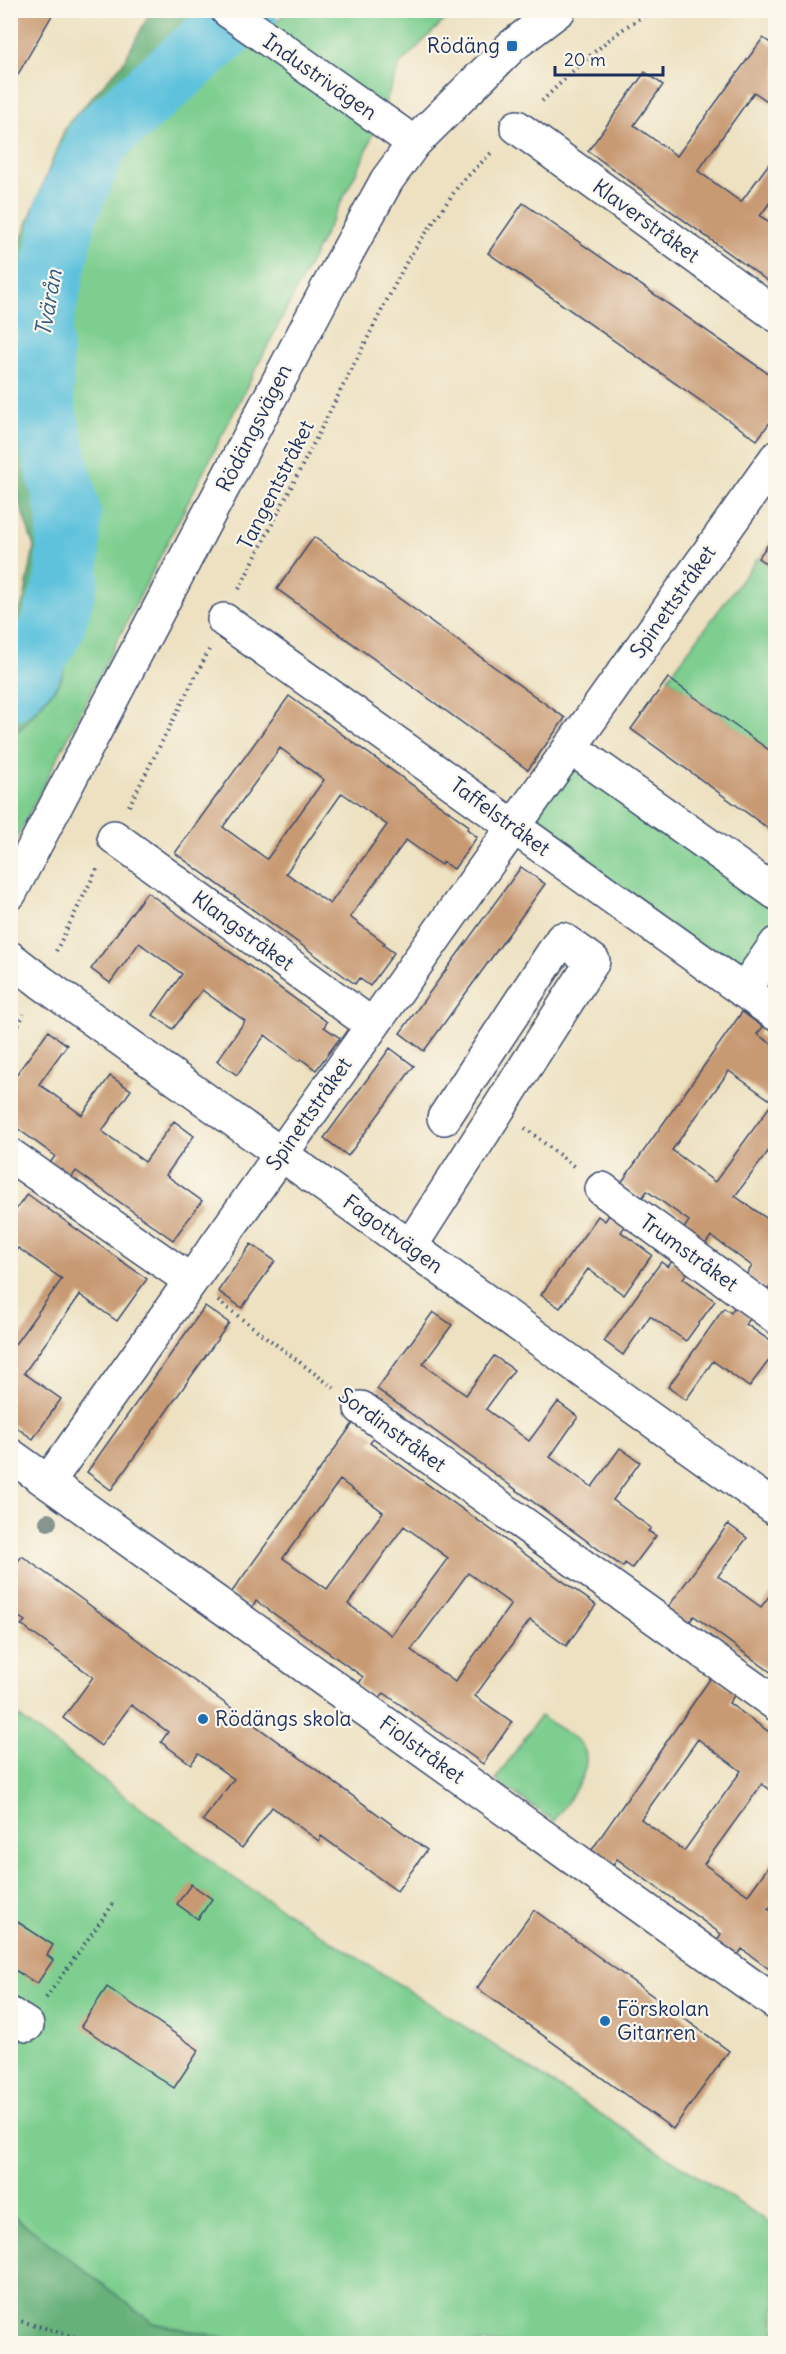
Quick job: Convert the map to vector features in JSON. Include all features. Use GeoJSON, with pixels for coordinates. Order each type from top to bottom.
{"type":"FeatureCollection","features":[{"type":"Feature","properties":{"kind":"street","name":"Industrivägen"},"geometry":{"type":"LineString","coordinates":[[227,10],[414,143]]}},
{"type":"Feature","properties":{"kind":"street","name":"Rödängsvägen"},"geometry":{"type":"LineString","coordinates":[[10,893],[327,288],[387,180],[414,143],[512,46],[559,10]]}},
{"type":"Feature","properties":{"kind":"street","name":"Klaverstråket"},"geometry":{"type":"LineString","coordinates":[[517,127],[776,315]]}},
{"type":"Feature","properties":{"kind":"street","name":"Spinettstråket"},"geometry":{"type":"LineString","coordinates":[[48,1482],[776,458]]}},
{"type":"Feature","properties":{"kind":"street","name":"Taffelstråket"},"geometry":{"type":"LineString","coordinates":[[224,620],[776,1014]]}},
{"type":"Feature","properties":{"kind":"street"},"geometry":{"type":"LineString","coordinates":[[570,747],[776,893]]}},
{"type":"Feature","properties":{"kind":"street","name":"Klangstråket"},"geometry":{"type":"LineString","coordinates":[[114,837],[372,1025]]}},
{"type":"Feature","properties":{"kind":"street"},"geometry":{"type":"LineString","coordinates":[[410,1247],[593,961],[562,939],[444,1118]]}},
{"type":"Feature","properties":{"kind":"street"},"geometry":{"type":"LineString","coordinates":[[743,991],[776,944]]}},
{"type":"Feature","properties":{"kind":"street","name":"Fagottvägen"},"geometry":{"type":"LineString","coordinates":[[10,958],[776,1509]]}},
{"type":"Feature","properties":{"kind":"street"},"geometry":{"type":"LineString","coordinates":[[10,1155],[191,1281]]}},
{"type":"Feature","properties":{"kind":"street","name":"Trumstråket"},"geometry":{"type":"LineString","coordinates":[[602,1189],[776,1317]]}},
{"type":"Feature","properties":{"kind":"street","name":"Sordinstråket"},"geometry":{"type":"LineString","coordinates":[[361,1408],[776,1704]]}},
{"type":"Feature","properties":{"kind":"street","name":"Fiolstråket"},"geometry":{"type":"LineString","coordinates":[[10,1455],[776,2003]]}},
{"type":"Feature","properties":{"kind":"path","name":"Tangentstråket"},"geometry":{"type":"LineString","coordinates":[[10,1041],[408,259],[459,185],[576,68],[641,16],[656,10]]}},
{"type":"Feature","properties":{"kind":"path"},"geometry":{"type":"LineString","coordinates":[[500,1107],[602,1189]]}},
{"type":"Feature","properties":{"kind":"path","name":"Sordinstråket"},"geometry":{"type":"LineString","coordinates":[[191,1281],[361,1408]]}},
{"type":"Feature","properties":{"kind":"path"},"geometry":{"type":"LineString","coordinates":[[19,2019],[112,1904]]}},
{"type":"Feature","properties":{"kind":"path"},"geometry":{"type":"LineString","coordinates":[[10,2318],[100,2343]]}},
{"type":"Feature","properties":{"kind":"green space"},"geometry":{"type":"Polygon","coordinates":[[[151,11],[206,11],[244,43],[120,133],[88,206],[60,322],[61,398],[89,527],[83,587],[74,639],[60,682],[11,737],[11,626],[24,600],[34,547],[11,478],[10,312],[16,296],[16,252],[66,126],[123,63],[151,11]]]}},
{"type":"Feature","properties":{"kind":"green space"},"geometry":{"type":"Polygon","coordinates":[[[290,11],[454,11],[400,64],[364,157],[11,849],[11,737],[60,682],[89,527],[61,398],[60,322],[88,205],[120,133],[290,11]]]}},
{"type":"Feature","properties":{"kind":"green space"},"geometry":{"type":"Polygon","coordinates":[[[758,558],[775,570],[775,755],[668,678],[758,558]]]}},
{"type":"Feature","properties":{"kind":"green space"},"geometry":{"type":"Polygon","coordinates":[[[570,747],[775,893],[775,944],[743,991],[513,826],[570,747]]]}},
{"type":"Feature","properties":{"kind":"green space"},"geometry":{"type":"Polygon","coordinates":[[[10,1710],[238,1881],[775,2226],[775,2343],[250,2343],[153,2323],[11,2214],[10,1710]]]}},
{"type":"Feature","properties":{"kind":"green space"},"geometry":{"type":"Polygon","coordinates":[[[540,1716],[575,1738],[585,1751],[586,1761],[579,1783],[554,1821],[495,1780],[540,1716]]]}},
{"type":"Feature","properties":{"kind":"green space"},"geometry":{"type":"Polygon","coordinates":[[[11,2214],[153,2323],[250,2343],[11,2343],[11,2214]]]}},
{"type":"Feature","properties":{"kind":"building"},"geometry":{"type":"Polygon","coordinates":[[[10,10],[55,10],[10,88],[10,10]]]}},
{"type":"Feature","properties":{"kind":"building"},"geometry":{"type":"Polygon","coordinates":[[[763,38],[776,47],[776,107],[754,92],[698,171],[741,202],[776,154],[776,194],[760,216],[776,226],[776,287],[588,151],[645,72],[663,85],[634,125],[677,156],[763,38]]]}},
{"type":"Feature","properties":{"kind":"building"},"geometry":{"type":"Polygon","coordinates":[[[523,203],[776,379],[776,414],[757,440],[488,253],[523,203]]]}},
{"type":"Feature","properties":{"kind":"building"},"geometry":{"type":"Polygon","coordinates":[[[776,534],[776,570],[758,558],[776,534]]]}},
{"type":"Feature","properties":{"kind":"building"},"geometry":{"type":"Polygon","coordinates":[[[314,537],[565,718],[528,770],[277,589],[314,537]]]}},
{"type":"Feature","properties":{"kind":"building"},"geometry":{"type":"Polygon","coordinates":[[[668,678],[776,755],[776,834],[631,729],[668,678]]]}},
{"type":"Feature","properties":{"kind":"building"},"geometry":{"type":"Polygon","coordinates":[[[289,696],[469,826],[467,829],[477,837],[454,869],[443,862],[441,865],[406,840],[350,917],[385,943],[383,945],[394,953],[370,986],[359,978],[355,984],[175,853],[289,696]],[[280,748],[223,827],[267,859],[324,780],[280,748]],[[342,793],[286,873],[330,904],[387,825],[342,793]]]}},
{"type":"Feature","properties":{"kind":"building"},"geometry":{"type":"Polygon","coordinates":[[[521,867],[545,884],[424,1051],[400,1033],[521,867]]]}},
{"type":"Feature","properties":{"kind":"building"},"geometry":{"type":"Polygon","coordinates":[[[147,892],[327,1022],[324,1027],[340,1038],[316,1070],[301,1059],[299,1061],[265,1035],[237,1075],[217,1061],[245,1021],[202,990],[173,1029],[153,1015],[182,974],[139,943],[110,983],[91,969],[147,892]]]}},
{"type":"Feature","properties":{"kind":"building"},"geometry":{"type":"Polygon","coordinates":[[[742,1012],[763,1027],[757,1034],[776,1047],[776,1141],[735,1196],[776,1225],[776,1282],[774,1281],[767,1291],[746,1276],[752,1266],[711,1236],[704,1246],[683,1230],[689,1221],[647,1191],[642,1198],[621,1183],[742,1012]],[[729,1071],[672,1150],[715,1182],[773,1102],[729,1071]]]}},
{"type":"Feature","properties":{"kind":"building"},"geometry":{"type":"Polygon","coordinates":[[[48,1031],[67,1045],[39,1084],[82,1115],[110,1076],[131,1090],[102,1131],[145,1162],[174,1121],[194,1136],[166,1175],[202,1201],[173,1240],[76,1171],[71,1178],[50,1163],[55,1156],[14,1126],[10,1131],[10,1083],[48,1031]]]}},
{"type":"Feature","properties":{"kind":"building"},"geometry":{"type":"Polygon","coordinates":[[[390,1048],[414,1066],[348,1156],[324,1138],[390,1048]]]}},
{"type":"Feature","properties":{"kind":"building"},"geometry":{"type":"Polygon","coordinates":[[[27,1194],[147,1279],[117,1321],[80,1295],[24,1373],[61,1399],[33,1439],[10,1423],[10,1351],[62,1279],[18,1248],[10,1258],[10,1218],[27,1194]]]}},
{"type":"Feature","properties":{"kind":"building"},"geometry":{"type":"Polygon","coordinates":[[[609,1215],[625,1226],[621,1232],[652,1255],[624,1295],[588,1269],[560,1308],[541,1295],[598,1216],[605,1221],[609,1215]]]}},
{"type":"Feature","properties":{"kind":"building"},"geometry":{"type":"Polygon","coordinates":[[[251,1244],[275,1261],[242,1308],[218,1291],[251,1244]]]}},
{"type":"Feature","properties":{"kind":"building"},"geometry":{"type":"Polygon","coordinates":[[[672,1261],[688,1272],[683,1278],[715,1301],[686,1341],[650,1316],[623,1355],[604,1341],[661,1262],[668,1267],[672,1261]]]}},
{"type":"Feature","properties":{"kind":"building"},"geometry":{"type":"Polygon","coordinates":[[[205,1306],[229,1323],[111,1490],[87,1472],[205,1306]]]}},
{"type":"Feature","properties":{"kind":"building"},"geometry":{"type":"Polygon","coordinates":[[[735,1306],[751,1318],[746,1324],[776,1345],[776,1351],[749,1387],[713,1361],[686,1400],[668,1387],[724,1308],[731,1313],[735,1306]]]}},
{"type":"Feature","properties":{"kind":"building"},"geometry":{"type":"Polygon","coordinates":[[[433,1312],[452,1325],[423,1364],[466,1395],[494,1356],[514,1370],[486,1409],[529,1441],[558,1402],[578,1417],[550,1457],[592,1487],[620,1448],[640,1462],[613,1500],[651,1528],[648,1531],[656,1536],[632,1568],[625,1563],[623,1567],[377,1389],[433,1312]]]}},
{"type":"Feature","properties":{"kind":"building"},"geometry":{"type":"Polygon","coordinates":[[[354,1422],[375,1437],[370,1443],[596,1605],[566,1646],[530,1620],[475,1696],[512,1722],[483,1764],[384,1693],[379,1700],[358,1685],[363,1677],[256,1601],[252,1608],[231,1593],[354,1422]],[[340,1480],[283,1558],[327,1589],[383,1512],[340,1480]],[[404,1526],[348,1604],[391,1635],[448,1558],[404,1526]],[[468,1573],[411,1650],[455,1682],[511,1604],[468,1573]]]}},
{"type":"Feature","properties":{"kind":"building"},"geometry":{"type":"Polygon","coordinates":[[[728,1524],[747,1538],[718,1576],[761,1607],[776,1587],[776,1676],[694,1616],[687,1625],[666,1610],[728,1524]]]}},
{"type":"Feature","properties":{"kind":"building"},"geometry":{"type":"Polygon","coordinates":[[[22,1556],[427,1850],[397,1891],[321,1836],[319,1841],[272,1807],[242,1848],[203,1820],[234,1779],[198,1754],[191,1764],[161,1742],[168,1732],[131,1705],[101,1746],[63,1718],[93,1677],[21,1625],[25,1621],[10,1611],[10,1571],[22,1556]]]}},
{"type":"Feature","properties":{"kind":"building"},"geometry":{"type":"Polygon","coordinates":[[[712,1676],[736,1693],[729,1703],[776,1737],[776,1794],[762,1784],[704,1864],[748,1895],[776,1856],[776,1899],[768,1909],[776,1914],[776,1974],[742,1949],[736,1958],[715,1943],[721,1934],[617,1859],[612,1866],[591,1851],[712,1676]],[[698,1739],[641,1819],[684,1851],[741,1771],[698,1739]]]}},
{"type":"Feature","properties":{"kind":"building"},"geometry":{"type":"Polygon","coordinates":[[[191,1884],[212,1899],[198,1919],[177,1904],[191,1884]]]}},
{"type":"Feature","properties":{"kind":"building"},"geometry":{"type":"Polygon","coordinates":[[[534,1910],[729,2051],[673,2129],[477,1988],[534,1910]]]}},
{"type":"Feature","properties":{"kind":"building"},"geometry":{"type":"Polygon","coordinates":[[[10,1917],[53,1945],[47,1955],[53,1960],[37,1984],[10,1967],[10,1917]]]}},
{"type":"Feature","properties":{"kind":"building"},"geometry":{"type":"Polygon","coordinates":[[[107,1987],[199,2050],[174,2088],[81,2026],[107,1987]]]}},
{"type":"Feature","properties":{"kind":"waterway","name":"Tvärån"},"geometry":{"type":"LineString","coordinates":[[10,689],[28,669],[53,626],[67,578],[69,515],[42,402],[40,327],[66,211],[99,138],[246,10]]}},
{"type":"Feature","properties":{"kind":"place","name":"Rödäng"},"geometry":{"type":"Point","coordinates":[512,46]}},
{"type":"Feature","properties":{"kind":"place","name":"Rödängs skola"},"geometry":{"type":"Point","coordinates":[203,1719]}},
{"type":"Feature","properties":{"kind":"place","name":"Förskolan Gitarren"},"geometry":{"type":"Point","coordinates":[605,2021]}}]}
